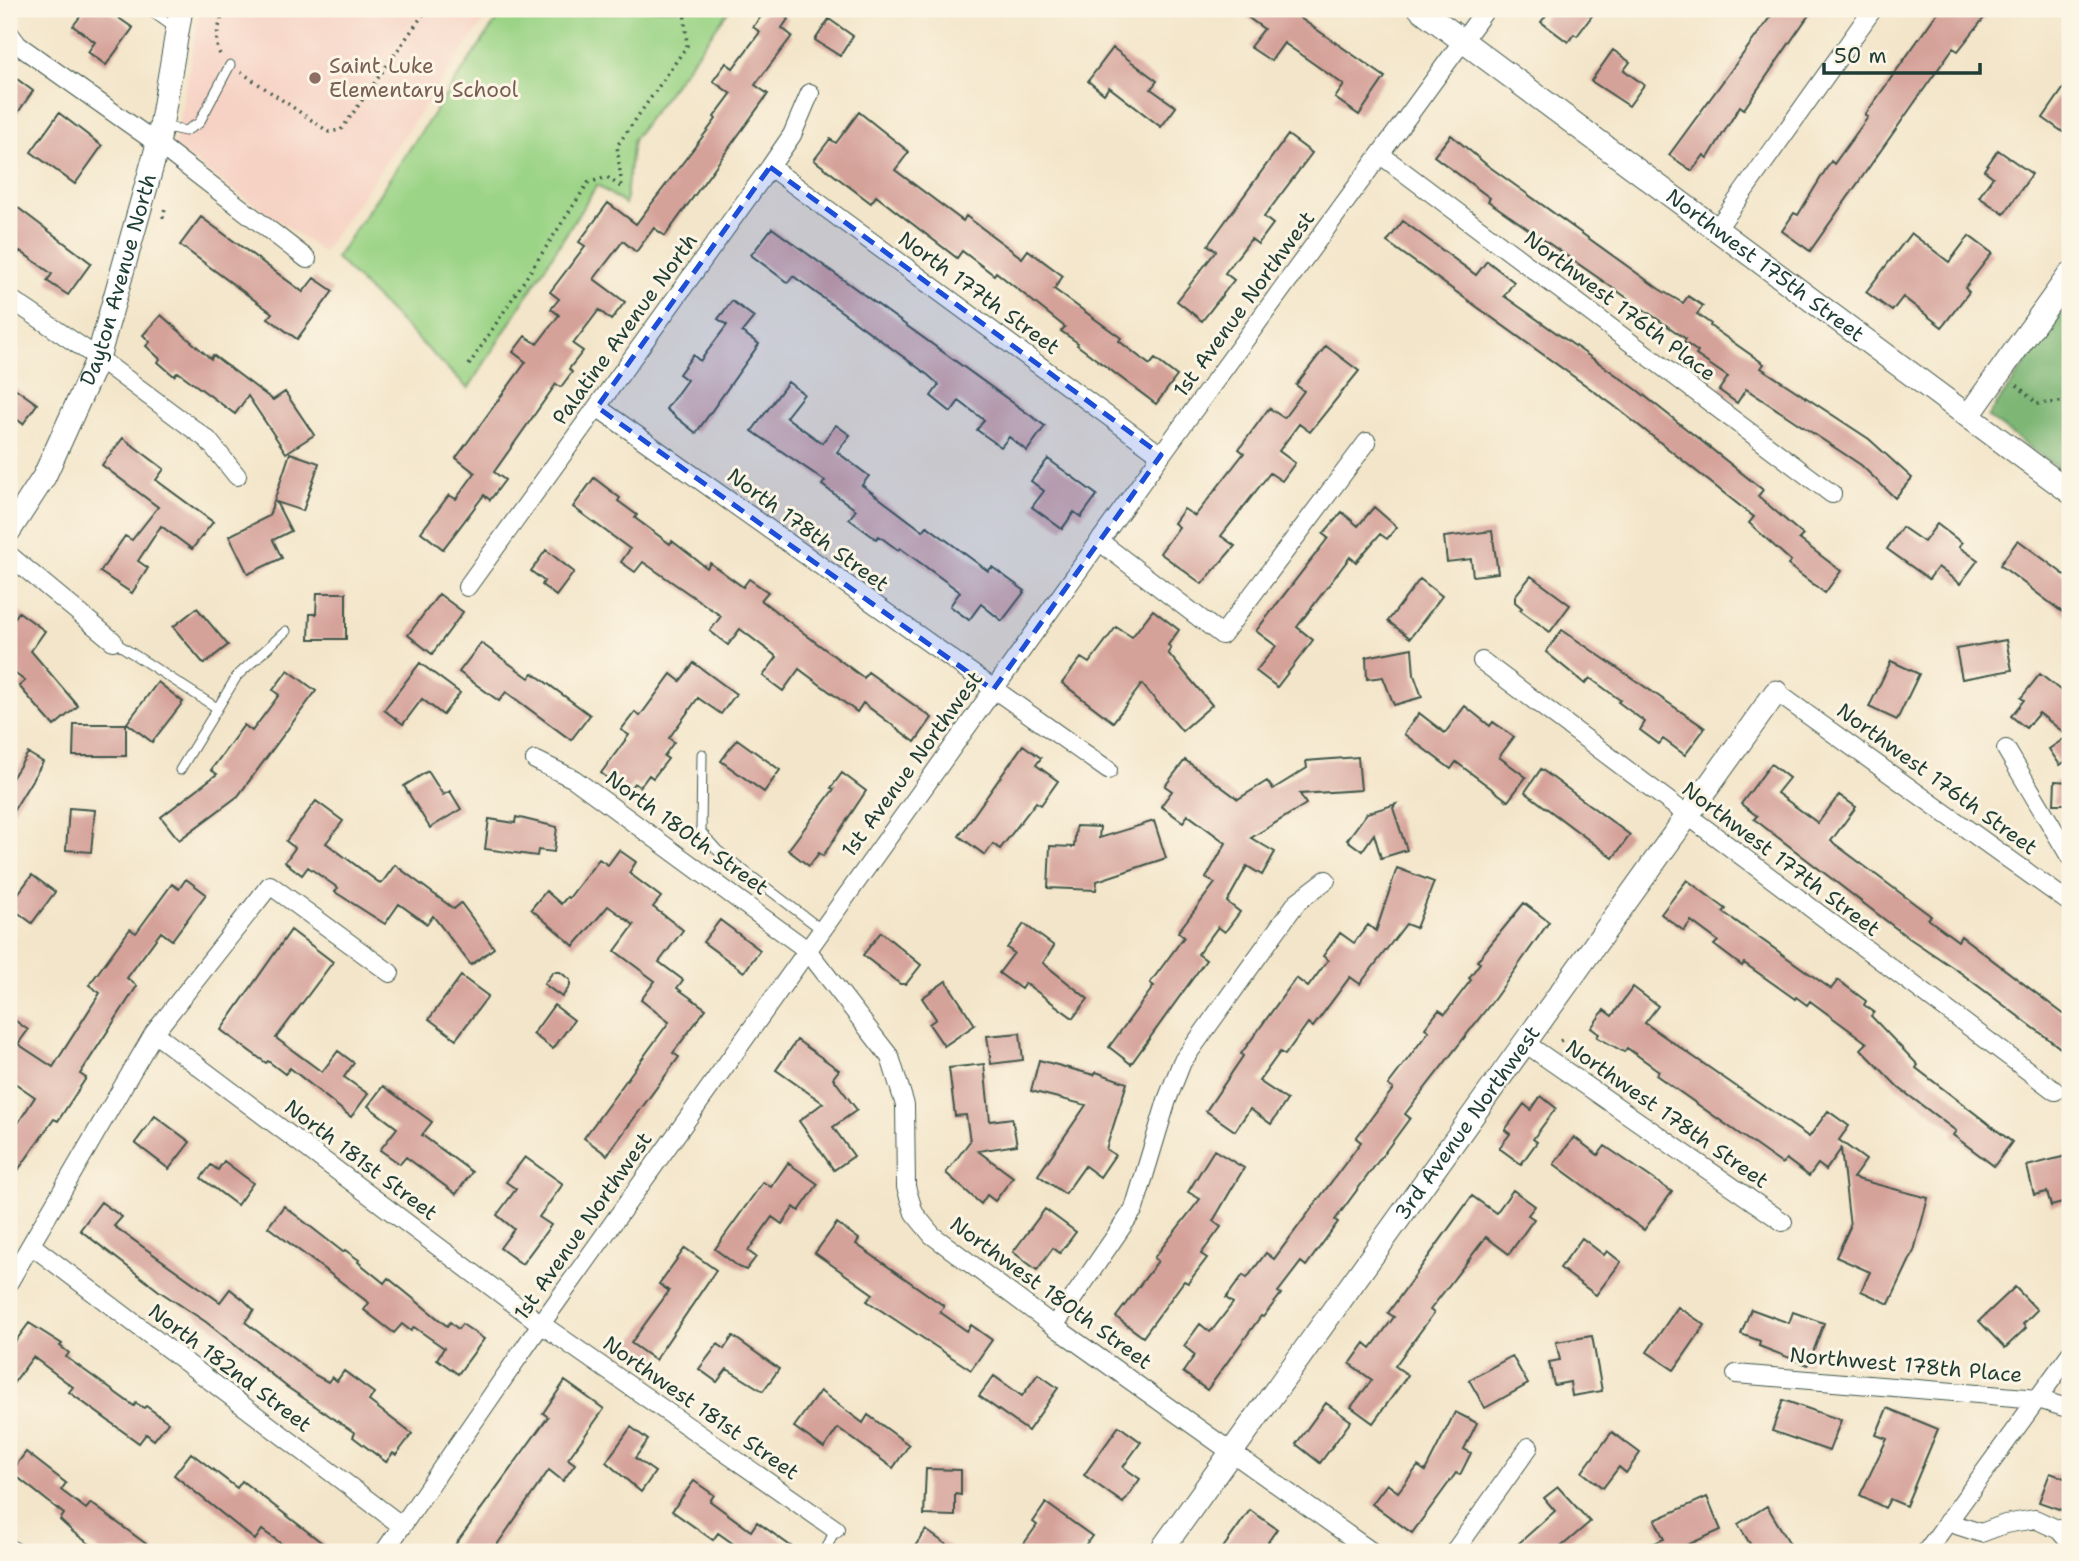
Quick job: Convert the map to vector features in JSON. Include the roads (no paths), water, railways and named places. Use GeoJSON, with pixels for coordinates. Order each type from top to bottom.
{"type":"FeatureCollection","features":[{"type":"Feature","properties":{"kind":"street","name":"Northwest 175th Street"},"geometry":{"type":"LineString","coordinates":[[1420,9],[2070,492]]}},
{"type":"Feature","properties":{"kind":"street","name":"1st Avenue Northwest"},"geometry":{"type":"LineString","coordinates":[[384,1552],[541,1324],[1099,541],[1486,9]]}},
{"type":"Feature","properties":{"kind":"street"},"geometry":{"type":"LineString","coordinates":[[1716,230],[1873,9]]}},
{"type":"Feature","properties":{"kind":"street","name":"Dayton Avenue North"},"geometry":{"type":"LineString","coordinates":[[9,531],[44,477],[98,358],[160,135],[179,20]]}},
{"type":"Feature","properties":{"kind":"street"},"geometry":{"type":"LineString","coordinates":[[9,33],[18,45],[160,135],[307,259]]}},
{"type":"Feature","properties":{"kind":"street","name":"Palatine Avenue North"},"geometry":{"type":"LineString","coordinates":[[467,587],[770,167],[796,128],[810,93]]}},
{"type":"Feature","properties":{"kind":"street","name":"Northwest 176th Place"},"geometry":{"type":"LineString","coordinates":[[1381,155],[1832,494]]}},
{"type":"Feature","properties":{"kind":"street","name":"North 177th Street"},"geometry":{"type":"LineString","coordinates":[[770,167],[1161,456]]}},
{"type":"Feature","properties":{"kind":"street"},"geometry":{"type":"LineString","coordinates":[[1969,415],[2070,274]]}},
{"type":"Feature","properties":{"kind":"street"},"geometry":{"type":"LineString","coordinates":[[9,298],[98,358],[208,440],[237,476]]}},
{"type":"Feature","properties":{"kind":"street","name":"North 178th Street"},"geometry":{"type":"LineString","coordinates":[[597,407],[993,690]]}},
{"type":"Feature","properties":{"kind":"street"},"geometry":{"type":"LineString","coordinates":[[1099,541],[1222,635],[1367,442]]}},
{"type":"Feature","properties":{"kind":"street"},"geometry":{"type":"LineString","coordinates":[[9,555],[113,641]]}},
{"type":"Feature","properties":{"kind":"street","name":"Northwest 177th Street"},"geometry":{"type":"LineString","coordinates":[[1482,662],[2054,1091]]}},
{"type":"Feature","properties":{"kind":"street"},"geometry":{"type":"LineString","coordinates":[[993,690],[1108,769]]}},
{"type":"Feature","properties":{"kind":"street","name":"3rd Avenue Northwest"},"geometry":{"type":"LineString","coordinates":[[1160,1552],[1776,692]]}},
{"type":"Feature","properties":{"kind":"street","name":"Northwest 176th Street"},"geometry":{"type":"LineString","coordinates":[[1776,692],[2070,903]]}},
{"type":"Feature","properties":{"kind":"street"},"geometry":{"type":"LineString","coordinates":[[2006,749],[2070,857]]}},
{"type":"Feature","properties":{"kind":"street","name":"North 180th Street"},"geometry":{"type":"LineString","coordinates":[[535,760],[574,779],[807,950]]}},
{"type":"Feature","properties":{"kind":"street"},"geometry":{"type":"LineString","coordinates":[[1054,1326],[1134,1209],[1167,1100],[1182,1062],[1297,902],[1326,880]]}},
{"type":"Feature","properties":{"kind":"street"},"geometry":{"type":"LineString","coordinates":[[9,1282],[154,1033],[270,885],[390,973]]}},
{"type":"Feature","properties":{"kind":"street","name":"Northwest 180th Street"},"geometry":{"type":"LineString","coordinates":[[807,950],[890,1056],[905,1105],[906,1187],[914,1213],[932,1234],[1054,1326],[1372,1552]]}},
{"type":"Feature","properties":{"kind":"street","name":"North 181st Street"},"geometry":{"type":"LineString","coordinates":[[154,1033],[541,1324]]}},
{"type":"Feature","properties":{"kind":"street","name":"Northwest 178th Street"},"geometry":{"type":"LineString","coordinates":[[1525,1043],[1783,1222]]}},
{"type":"Feature","properties":{"kind":"street","name":"North 182nd Street"},"geometry":{"type":"LineString","coordinates":[[31,1245],[402,1526]]}},
{"type":"Feature","properties":{"kind":"street","name":"Northwest 181st Street"},"geometry":{"type":"LineString","coordinates":[[541,1324],[835,1529]]}},
{"type":"Feature","properties":{"kind":"street"},"geometry":{"type":"LineString","coordinates":[[1926,1552],[2070,1354]]}},
{"type":"Feature","properties":{"kind":"street","name":"Northwest 178th Place"},"geometry":{"type":"LineString","coordinates":[[1736,1374],[2038,1399],[2070,1409]]}},
{"type":"Feature","properties":{"kind":"street"},"geometry":{"type":"LineString","coordinates":[[1454,1552],[1530,1447]]}},
{"type":"Feature","properties":{"kind":"street"},"geometry":{"type":"LineString","coordinates":[[1947,1522],[1981,1533],[2006,1524],[2035,1519],[2059,1530],[2070,1543]]}},
{"type":"Feature","properties":{"kind":"street"},"geometry":{"type":"LineString","coordinates":[[9,1548],[15,1552]]}},
{"type":"Feature","properties":{"kind":"lane"},"geometry":{"type":"LineString","coordinates":[[148,9],[179,20]]}},
{"type":"Feature","properties":{"kind":"lane"},"geometry":{"type":"LineString","coordinates":[[160,135],[185,131],[199,123],[230,65]]}},
{"type":"Feature","properties":{"kind":"lane"},"geometry":{"type":"LineString","coordinates":[[180,770],[237,676],[286,631]]}},
{"type":"Feature","properties":{"kind":"lane"},"geometry":{"type":"LineString","coordinates":[[113,641],[217,708]]}},
{"type":"Feature","properties":{"kind":"lane"},"geometry":{"type":"LineString","coordinates":[[702,754],[701,832],[717,850],[822,930]]}},
{"type":"Feature","properties":{"kind":"lane"},"geometry":{"type":"LineString","coordinates":[[825,1552],[835,1529]]}},
{"type":"Feature","properties":{"kind":"place","name":"Saint Luke Elementary School"},"geometry":{"type":"Point","coordinates":[315,78]}}]}
